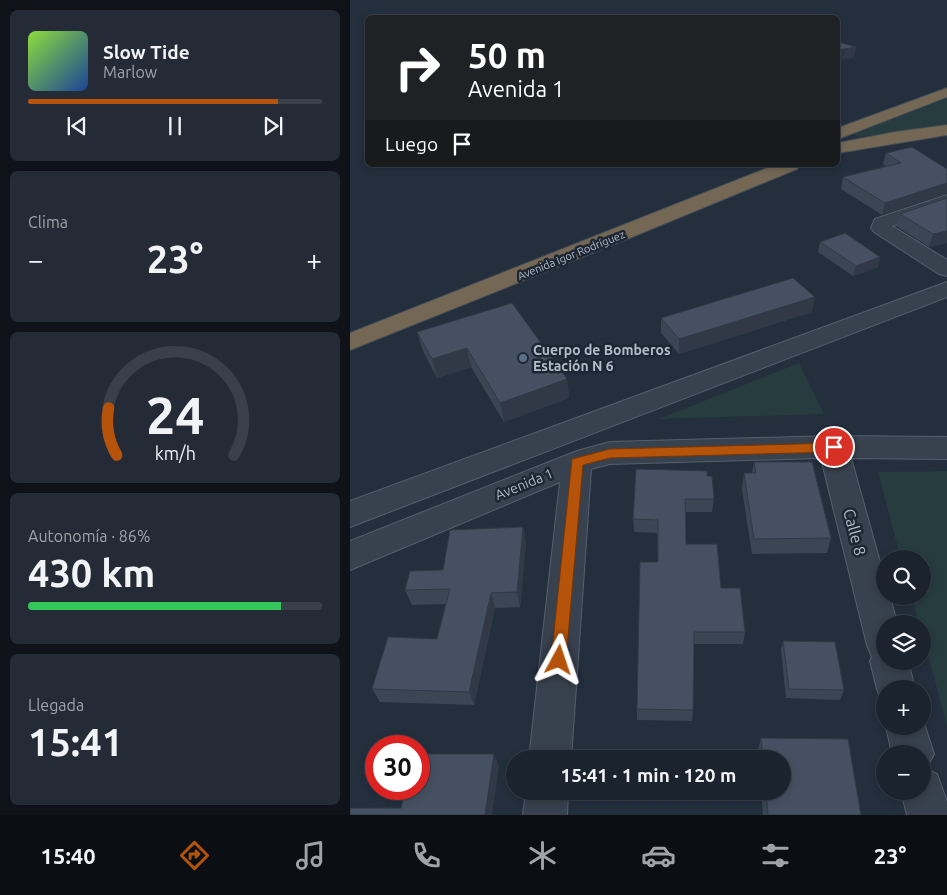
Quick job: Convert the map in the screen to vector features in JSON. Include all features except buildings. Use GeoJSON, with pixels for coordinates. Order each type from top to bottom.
{"type":"FeatureCollection","features":[{"type":"Feature","properties":{"kind":"highway"},"geometry":{"type":"LineString","coordinates":[[840,133],[947,92]]}},
{"type":"Feature","properties":{"kind":"highway"},"geometry":{"type":"LineString","coordinates":[[840,148],[895,137],[947,130]]}},
{"type":"Feature","properties":{"kind":"highway","name":"Avenida Igor Rodríguez"},"geometry":{"type":"LineString","coordinates":[[350,323],[753,167]]}},
{"type":"Feature","properties":{"kind":"highway","name":"Avenida Igor Rodríguez"},"geometry":{"type":"LineString","coordinates":[[350,342],[786,167]]}},
{"type":"Feature","properties":{"kind":"street"},"geometry":{"type":"LineString","coordinates":[[947,202],[882,223],[881,228],[947,269]]}},
{"type":"Feature","properties":{"kind":"street"},"geometry":{"type":"LineString","coordinates":[[350,514],[947,289]]}},
{"type":"Feature","properties":{"kind":"street","name":"Avenida 1"},"geometry":{"type":"LineString","coordinates":[[350,556],[577,462],[610,453],[834,447],[947,448]]}},
{"type":"Feature","properties":{"kind":"street","name":"Calle 8"},"geometry":{"type":"LineString","coordinates":[[834,447],[877,615]]}},
{"type":"Feature","properties":{"kind":"street"},"geometry":{"type":"LineString","coordinates":[[551,750],[577,462]]}},
{"type":"Feature","properties":{"kind":"street"},"geometry":{"type":"LineString","coordinates":[[544,815],[546,800]]}},
{"type":"Feature","properties":{"kind":"street"},"geometry":{"type":"LineString","coordinates":[[925,800],[929,815]]}},
{"type":"Feature","properties":{"kind":"green space"},"geometry":{"type":"Polygon","coordinates":[[[947,99],[947,125],[859,137],[851,133],[947,99]]]}},
{"type":"Feature","properties":{"kind":"green space"},"geometry":{"type":"Polygon","coordinates":[[[799,363],[824,414],[659,419],[799,363]]]}},
{"type":"Feature","properties":{"kind":"green space"},"geometry":{"type":"Polygon","coordinates":[[[947,471],[947,726],[931,666],[931,615],[917,615],[914,605],[931,605],[931,550],[899,550],[878,472],[947,471]]]}},
{"type":"Feature","properties":{"kind":"place","name":"Cuerpo de Bomberos Estación N 6"},"geometry":{"type":"Point","coordinates":[523,358]}},
{"type":"Feature","properties":{"kind":"route"},"geometry":{"type":"LineString","coordinates":[[559,660],[577,462],[610,453],[834,447]]}}]}
